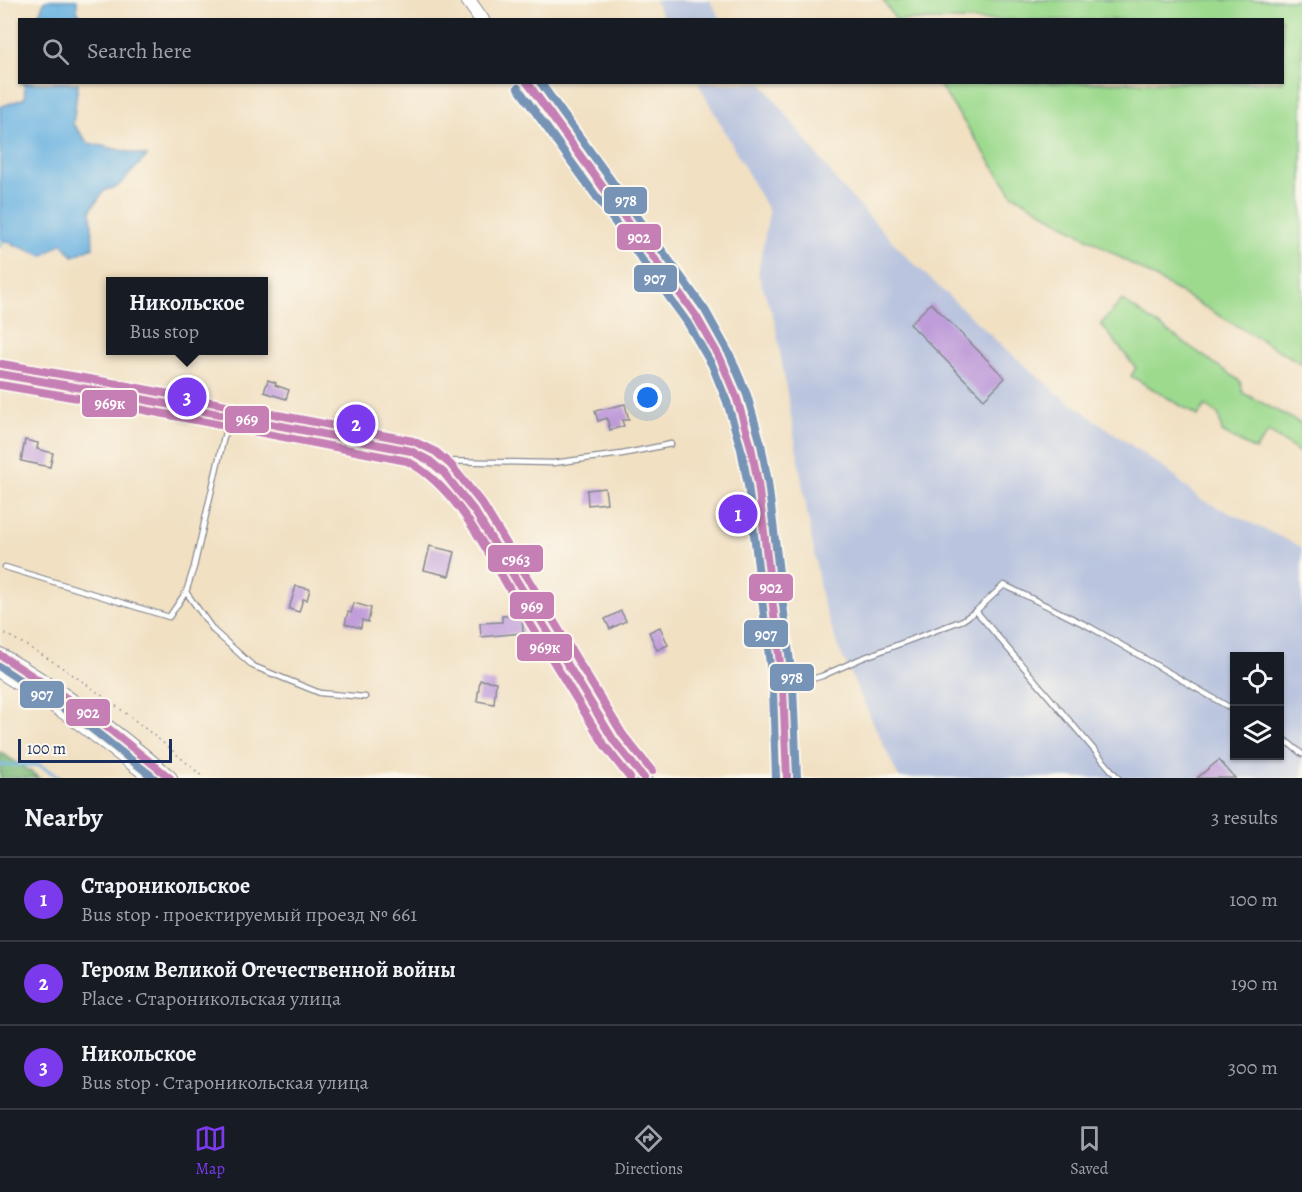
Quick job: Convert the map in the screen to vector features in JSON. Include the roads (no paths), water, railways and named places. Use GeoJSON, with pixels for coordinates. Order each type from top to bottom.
{"type":"FeatureCollection","features":[{"type":"Feature","properties":{"kind":"main road"},"geometry":{"type":"LineString","coordinates":[[468,0],[481,18]]}},
{"type":"Feature","properties":{"kind":"main road"},"geometry":{"type":"LineString","coordinates":[[528,84],[696,316],[721,360],[743,416],[758,483],[783,688],[787,778]]}},
{"type":"Feature","properties":{"kind":"main road"},"geometry":{"type":"LineString","coordinates":[[0,374],[411,451],[430,461],[458,489],[475,512],[614,741],[644,778]]}},
{"type":"Feature","properties":{"kind":"main road"},"geometry":{"type":"LineString","coordinates":[[0,655],[76,704],[142,753],[170,778]]}},
{"type":"Feature","properties":{"kind":"main road"},"geometry":{"type":"LineString","coordinates":[[0,670],[69,715],[152,778]]}},
{"type":"Feature","properties":{"kind":"lane"},"geometry":{"type":"LineString","coordinates":[[5,567],[170,616],[186,592],[194,567],[229,416]]}},
{"type":"Feature","properties":{"kind":"lane"},"geometry":{"type":"LineString","coordinates":[[430,461],[553,463],[622,454],[671,444]]}},
{"type":"Feature","properties":{"kind":"lane"},"geometry":{"type":"LineString","coordinates":[[783,688],[822,676],[963,620],[1004,585],[1090,627],[1230,708]]}},
{"type":"Feature","properties":{"kind":"lane"},"geometry":{"type":"LineString","coordinates":[[186,592],[213,631],[253,666],[320,693],[364,697]]}},
{"type":"Feature","properties":{"kind":"lane"},"geometry":{"type":"LineString","coordinates":[[976,611],[1118,778]]}},
{"type":"Feature","properties":{"kind":"lane"},"geometry":{"type":"LineString","coordinates":[[1284,739],[1302,754]]}},
{"type":"Feature","properties":{"kind":"water"},"geometry":{"type":"Polygon","coordinates":[[[45,0],[77,0],[77,11],[83,18],[37,18],[45,0]]]}},
{"type":"Feature","properties":{"kind":"water"},"geometry":{"type":"Polygon","coordinates":[[[24,84],[78,84],[73,124],[88,143],[147,156],[117,187],[105,190],[91,209],[93,247],[73,256],[62,243],[43,256],[0,239],[0,107],[25,98],[24,84]]]}},
{"type":"Feature","properties":{"kind":"waterway"},"geometry":{"type":"LineString","coordinates":[[0,246],[3,239]]}},
{"type":"Feature","properties":{"kind":"waterway"},"geometry":{"type":"LineString","coordinates":[[0,765],[39,765],[61,778]]}},
{"type":"Feature","properties":{"kind":"place","name":"Никольское"},"geometry":{"type":"Point","coordinates":[187,397]}},
{"type":"Feature","properties":{"kind":"place","name":"Героям Великой Отечественной войны"},"geometry":{"type":"Point","coordinates":[356,424]}},
{"type":"Feature","properties":{"kind":"place","name":"Староникольское"},"geometry":{"type":"Point","coordinates":[738,514]}}]}
